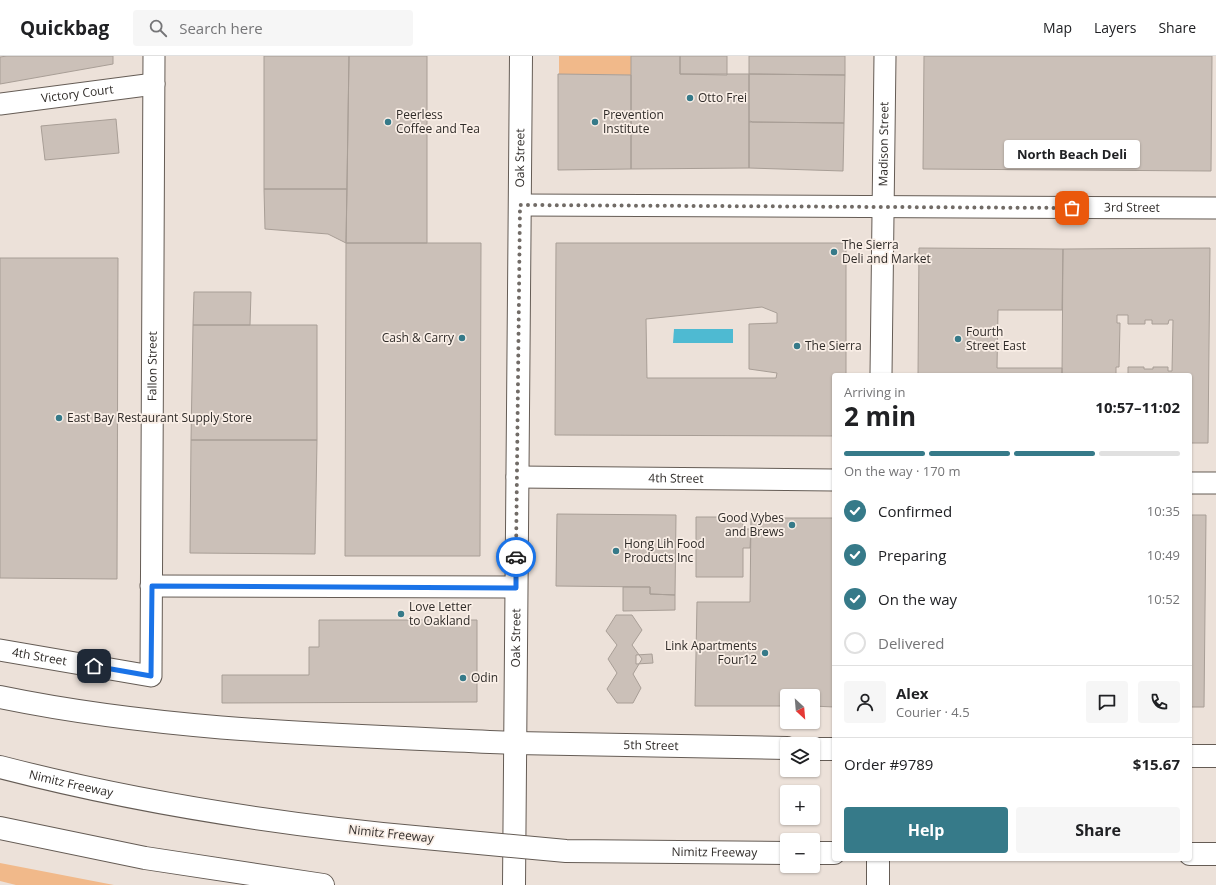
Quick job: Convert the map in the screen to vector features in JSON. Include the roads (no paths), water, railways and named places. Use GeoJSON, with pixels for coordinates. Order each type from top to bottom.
{"type":"FeatureCollection","features":[{"type":"Feature","properties":{"kind":"main road","name":"Oak Street"},"geometry":{"type":"LineString","coordinates":[[514,885],[521,56]]}},
{"type":"Feature","properties":{"kind":"main road","name":"5th Street"},"geometry":{"type":"LineString","coordinates":[[0,697],[81,712],[190,726],[515,743],[780,748]]}},
{"type":"Feature","properties":{"kind":"main road"},"geometry":{"type":"LineString","coordinates":[[820,749],[832,749]]}},
{"type":"Feature","properties":{"kind":"main road"},"geometry":{"type":"LineString","coordinates":[[1192,756],[1216,756]]}},
{"type":"Feature","properties":{"kind":"main road","name":"Nimitz Freeway"},"geometry":{"type":"LineString","coordinates":[[0,767],[104,791],[206,810],[327,828],[566,851],[780,853]]}},
{"type":"Feature","properties":{"kind":"main road"},"geometry":{"type":"LineString","coordinates":[[0,828],[145,858],[323,885]]}},
{"type":"Feature","properties":{"kind":"main road"},"geometry":{"type":"LineString","coordinates":[[820,853],[832,853]]}},
{"type":"Feature","properties":{"kind":"main road"},"geometry":{"type":"LineString","coordinates":[[1192,854],[1216,854]]}},
{"type":"Feature","properties":{"kind":"main road"},"geometry":{"type":"LineString","coordinates":[[878,861],[878,885]]}},
{"type":"Feature","properties":{"kind":"street","name":"Fallon Street"},"geometry":{"type":"LineString","coordinates":[[151,676],[154,56]]}},
{"type":"Feature","properties":{"kind":"street","name":"Madison Street"},"geometry":{"type":"LineString","coordinates":[[881,373],[885,56]]}},
{"type":"Feature","properties":{"kind":"street","name":"Victory Court"},"geometry":{"type":"LineString","coordinates":[[0,104],[154,84]]}},
{"type":"Feature","properties":{"kind":"street","name":"3rd Street"},"geometry":{"type":"LineString","coordinates":[[520,205],[884,208],[1216,208]]}},
{"type":"Feature","properties":{"kind":"street","name":"4th Street"},"geometry":{"type":"LineString","coordinates":[[517,477],[832,480]]}},
{"type":"Feature","properties":{"kind":"street"},"geometry":{"type":"LineString","coordinates":[[1192,482],[1216,483]]}},
{"type":"Feature","properties":{"kind":"street"},"geometry":{"type":"LineString","coordinates":[[152,586],[516,588]]}},
{"type":"Feature","properties":{"kind":"street","name":"4th Street"},"geometry":{"type":"LineString","coordinates":[[0,650],[151,676]]}},
{"type":"Feature","properties":{"kind":"water"},"geometry":{"type":"Polygon","coordinates":[[[674,329],[733,329],[733,343],[673,343],[674,329]]]}},
{"type":"Feature","properties":{"kind":"place","name":"Otto Frei"},"geometry":{"type":"Point","coordinates":[690,98]}},
{"type":"Feature","properties":{"kind":"place","name":"Peerless Coffee and Tea"},"geometry":{"type":"Point","coordinates":[388,122]}},
{"type":"Feature","properties":{"kind":"place","name":"Prevention Institute"},"geometry":{"type":"Point","coordinates":[595,122]}},
{"type":"Feature","properties":{"kind":"place","name":"North Beach Deli"},"geometry":{"type":"Point","coordinates":[1072,208]}},
{"type":"Feature","properties":{"kind":"place","name":"The Sierra Deli and Market"},"geometry":{"type":"Point","coordinates":[834,252]}},
{"type":"Feature","properties":{"kind":"place","name":"Cash & Carry"},"geometry":{"type":"Point","coordinates":[462,338]}},
{"type":"Feature","properties":{"kind":"place","name":"Fourth Street East"},"geometry":{"type":"Point","coordinates":[958,339]}},
{"type":"Feature","properties":{"kind":"place","name":"The Sierra"},"geometry":{"type":"Point","coordinates":[797,346]}},
{"type":"Feature","properties":{"kind":"place","name":"East Bay Restaurant Supply Store"},"geometry":{"type":"Point","coordinates":[59,418]}},
{"type":"Feature","properties":{"kind":"place","name":"Good Vybes and Brews"},"geometry":{"type":"Point","coordinates":[792,525]}},
{"type":"Feature","properties":{"kind":"place","name":"Hong Lih Food Products Inc"},"geometry":{"type":"Point","coordinates":[616,551]}},
{"type":"Feature","properties":{"kind":"place","name":"Love Letter to Oakland"},"geometry":{"type":"Point","coordinates":[401,614]}},
{"type":"Feature","properties":{"kind":"place","name":"Link Apartments Four12"},"geometry":{"type":"Point","coordinates":[765,653]}},
{"type":"Feature","properties":{"kind":"place","name":"Odin"},"geometry":{"type":"Point","coordinates":[463,678]}}]}
